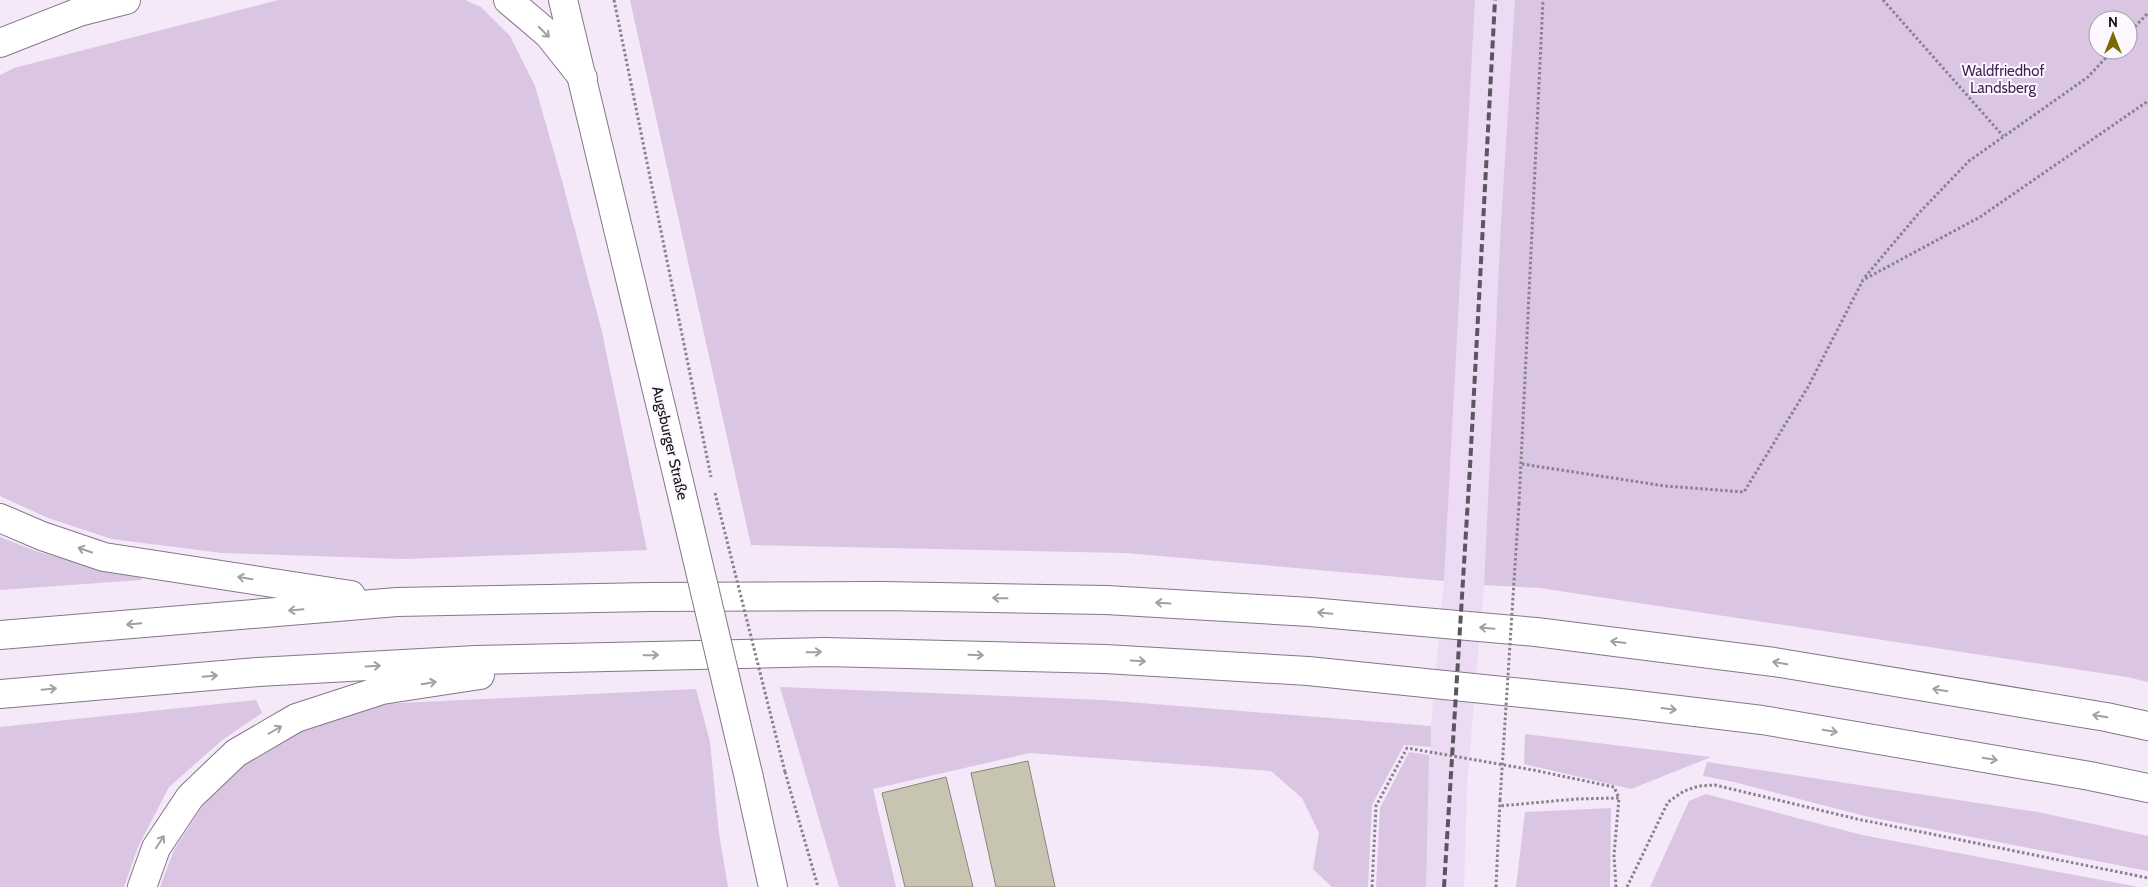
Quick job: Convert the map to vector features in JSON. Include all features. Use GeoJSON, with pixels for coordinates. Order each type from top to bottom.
{"type":"FeatureCollection","features":[{"type":"Feature","properties":{"kind":"main road"},"geometry":{"type":"LineString","coordinates":[[0,43],[79,12],[126,0]]}},
{"type":"Feature","properties":{"kind":"main road"},"geometry":{"type":"LineString","coordinates":[[508,0],[548,34],[582,78]]}},
{"type":"Feature","properties":{"kind":"main road","name":"Augsburger Straße"},"geometry":{"type":"LineString","coordinates":[[563,0],[774,887]]}},
{"type":"Feature","properties":{"kind":"main road"},"geometry":{"type":"LineString","coordinates":[[0,518],[42,536],[104,557],[397,602]]}},
{"type":"Feature","properties":{"kind":"main road"},"geometry":{"type":"LineString","coordinates":[[0,636],[397,602],[650,596],[883,596],[1106,600],[1310,612],[1536,632],[1774,662],[2106,717],[2148,726]]}},
{"type":"Feature","properties":{"kind":"main road"},"geometry":{"type":"LineString","coordinates":[[0,694],[268,671],[476,660],[602,656],[880,652],[1105,659],[1308,671],[1620,703],[1762,720],[2090,776],[2148,788]]}},
{"type":"Feature","properties":{"kind":"main road"},"geometry":{"type":"LineString","coordinates":[[142,887],[156,848],[190,798],[236,753],[296,718],[382,690],[602,656]]}},
{"type":"Feature","properties":{"kind":"path"},"geometry":{"type":"LineString","coordinates":[[614,0],[712,480]]}},
{"type":"Feature","properties":{"kind":"path"},"geometry":{"type":"LineString","coordinates":[[1496,887],[1522,464],[1543,0]]}},
{"type":"Feature","properties":{"kind":"path"},"geometry":{"type":"LineString","coordinates":[[1883,0],[2003,136]]}},
{"type":"Feature","properties":{"kind":"path"},"geometry":{"type":"LineString","coordinates":[[2138,24],[2148,13]]}},
{"type":"Feature","properties":{"kind":"path"},"geometry":{"type":"LineString","coordinates":[[1522,464],[1665,486],[1744,492],[1808,387],[1863,280],[1918,214],[1969,162],[2088,77],[2104,60]]}},
{"type":"Feature","properties":{"kind":"path"},"geometry":{"type":"LineString","coordinates":[[1863,280],[1980,217],[2148,101]]}},
{"type":"Feature","properties":{"kind":"path"},"geometry":{"type":"LineString","coordinates":[[714,489],[785,772],[818,887]]}},
{"type":"Feature","properties":{"kind":"path"},"geometry":{"type":"LineString","coordinates":[[1372,887],[1376,806],[1407,748],[1533,770],[1614,787],[1619,798],[1614,855],[1616,887]]}},
{"type":"Feature","properties":{"kind":"path"},"geometry":{"type":"LineString","coordinates":[[1627,887],[1668,802],[1684,791],[1699,786],[1715,785],[1857,819],[2148,878]]}},
{"type":"Feature","properties":{"kind":"path"},"geometry":{"type":"LineString","coordinates":[[1500,806],[1576,799],[1619,798]]}},
{"type":"Feature","properties":{"kind":"shaded area"},"geometry":{"type":"Polygon","coordinates":[[[1475,0],[1515,0],[1501,221],[1484,585],[1467,786],[1464,887],[1423,887],[1429,755],[1444,581],[1475,0]]]}},
{"type":"Feature","properties":{"kind":"green space"},"geometry":{"type":"Polygon","coordinates":[[[278,0],[465,0],[481,7],[510,36],[535,86],[561,177],[602,332],[647,550],[404,559],[222,553],[112,539],[48,518],[0,496],[0,75],[14,68],[278,0]]]}},
{"type":"Feature","properties":{"kind":"green space"},"geometry":{"type":"Polygon","coordinates":[[[630,0],[1475,0],[1444,581],[1126,553],[751,545],[630,0]]]}},
{"type":"Feature","properties":{"kind":"green space","name":"Waldfriedhof Landsberg"},"geometry":{"type":"Polygon","coordinates":[[[1515,0],[2148,0],[2148,682],[2127,677],[1540,588],[1484,585],[1501,221],[1515,0]]]}},
{"type":"Feature","properties":{"kind":"green space"},"geometry":{"type":"Polygon","coordinates":[[[0,537],[38,552],[104,568],[142,574],[141,580],[0,590],[0,537]]]}},
{"type":"Feature","properties":{"kind":"green space"},"geometry":{"type":"Polygon","coordinates":[[[780,687],[1103,700],[1431,726],[1431,747],[1404,745],[1372,805],[1368,887],[1332,887],[1313,869],[1319,833],[1302,798],[1271,771],[1030,753],[873,789],[896,887],[839,887],[780,687]]]}},
{"type":"Feature","properties":{"kind":"green space"},"geometry":{"type":"Polygon","coordinates":[[[696,689],[710,742],[719,834],[728,887],[160,887],[174,850],[205,802],[244,763],[301,730],[380,704],[696,689]]]}},
{"type":"Feature","properties":{"kind":"green space"},"geometry":{"type":"Polygon","coordinates":[[[256,700],[262,713],[221,741],[169,787],[138,847],[124,887],[0,887],[0,727],[256,700]]]}},
{"type":"Feature","properties":{"kind":"green space"},"geometry":{"type":"Polygon","coordinates":[[[1525,734],[1711,757],[1631,789],[1524,764],[1525,734]]]}},
{"type":"Feature","properties":{"kind":"green space"},"geometry":{"type":"Polygon","coordinates":[[[1409,752],[1429,755],[1426,887],[1376,887],[1380,808],[1409,752]]]}},
{"type":"Feature","properties":{"kind":"green space"},"geometry":{"type":"Polygon","coordinates":[[[1707,762],[2038,812],[2148,836],[2148,871],[1869,817],[1734,782],[1703,776],[1707,762]]]}},
{"type":"Feature","properties":{"kind":"green space"},"geometry":{"type":"Polygon","coordinates":[[[1706,794],[1862,835],[2139,887],[1650,887],[1689,801],[1706,794]]]}},
{"type":"Feature","properties":{"kind":"green space"},"geometry":{"type":"Polygon","coordinates":[[[1611,808],[1610,887],[1516,887],[1525,812],[1611,808]]]}},
{"type":"Feature","properties":{"kind":"building"},"geometry":{"type":"Polygon","coordinates":[[[1028,761],[1055,887],[996,887],[971,773],[1028,761]]]}},
{"type":"Feature","properties":{"kind":"building"},"geometry":{"type":"Polygon","coordinates":[[[946,777],[973,887],[905,887],[882,793],[946,777]]]}},
{"type":"Feature","properties":{"kind":"railway"},"geometry":{"type":"LineString","coordinates":[[1444,887],[1470,467],[1495,0]]}}]}
